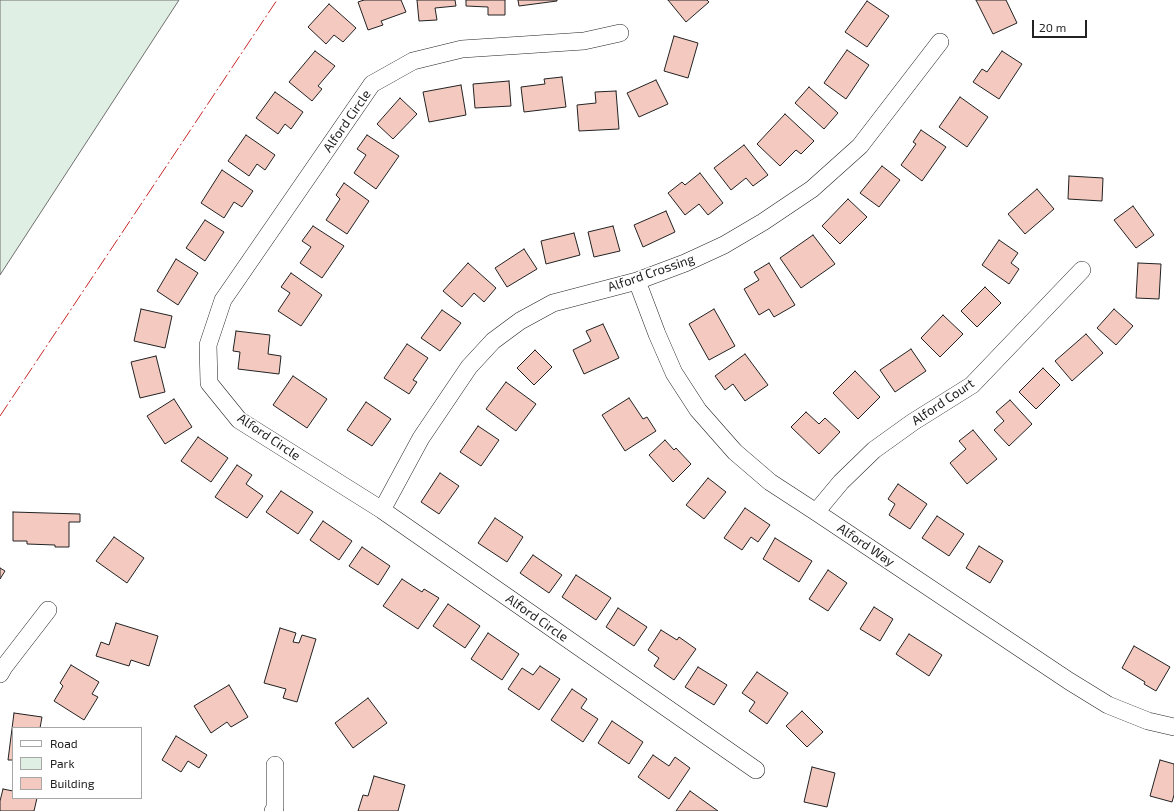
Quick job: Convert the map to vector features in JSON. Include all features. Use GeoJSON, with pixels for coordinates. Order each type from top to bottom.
{"type":"FeatureCollection","features":[{"type":"Feature","properties":{"kind":"street","name":"Alford Circle"},"geometry":{"type":"LineString","coordinates":[[620,33],[584,41],[462,49],[413,61],[372,84],[223,300],[208,345],[209,383],[239,420],[382,510],[756,770]]}},
{"type":"Feature","properties":{"kind":"street","name":"Alford Crossing"},"geometry":{"type":"LineString","coordinates":[[382,510],[421,438],[469,366],[493,341],[520,321],[553,303],[637,281],[685,263],[724,245],[763,222],[812,189],[860,146],[940,42]]}},
{"type":"Feature","properties":{"kind":"street","name":"Alford Court"},"geometry":{"type":"LineString","coordinates":[[816,512],[841,482],[874,450],[913,422],[972,385],[1082,270]]}},
{"type":"Feature","properties":{"kind":"street","name":"Alford Way"},"geometry":{"type":"LineString","coordinates":[[637,281],[657,334],[674,373],[698,410],[735,452],[770,482],[1069,681],[1108,705],[1148,721],[1174,727]]}},
{"type":"Feature","properties":{"kind":"street"},"geometry":{"type":"LineString","coordinates":[[0,674],[48,610]]}},
{"type":"Feature","properties":{"kind":"street"},"geometry":{"type":"LineString","coordinates":[[273,811],[275,808],[276,765]]}},
{"type":"Feature","properties":{"kind":"green space"},"geometry":{"type":"Polygon","coordinates":[[[0,0],[179,0],[0,275],[0,0]]]}},
{"type":"Feature","properties":{"kind":"building"},"geometry":{"type":"Polygon","coordinates":[[[364,0],[401,0],[406,12],[381,21],[383,25],[368,30],[358,2],[364,0]]]}},
{"type":"Feature","properties":{"kind":"building"},"geometry":{"type":"Polygon","coordinates":[[[417,0],[455,0],[456,6],[435,8],[437,20],[419,21],[417,0]]]}},
{"type":"Feature","properties":{"kind":"building"},"geometry":{"type":"Polygon","coordinates":[[[466,0],[505,0],[505,15],[488,15],[488,7],[466,6],[466,0]]]}},
{"type":"Feature","properties":{"kind":"building"},"geometry":{"type":"Polygon","coordinates":[[[518,0],[557,0],[557,1],[519,6],[518,0]]]}},
{"type":"Feature","properties":{"kind":"building"},"geometry":{"type":"Polygon","coordinates":[[[668,0],[707,0],[709,2],[686,22],[668,0]]]}},
{"type":"Feature","properties":{"kind":"building"},"geometry":{"type":"Polygon","coordinates":[[[976,0],[1006,0],[1017,23],[993,34],[976,0]]]}},
{"type":"Feature","properties":{"kind":"building"},"geometry":{"type":"Polygon","coordinates":[[[867,1],[889,16],[867,47],[845,32],[867,1]]]}},
{"type":"Feature","properties":{"kind":"building"},"geometry":{"type":"Polygon","coordinates":[[[329,4],[356,28],[343,42],[334,35],[326,44],[308,27],[329,4]]]}},
{"type":"Feature","properties":{"kind":"building"},"geometry":{"type":"Polygon","coordinates":[[[674,36],[698,43],[688,78],[664,71],[674,36]]]}},
{"type":"Feature","properties":{"kind":"building"},"geometry":{"type":"Polygon","coordinates":[[[847,50],[869,65],[846,99],[824,83],[847,50]]]}},
{"type":"Feature","properties":{"kind":"building"},"geometry":{"type":"Polygon","coordinates":[[[315,51],[335,66],[318,86],[322,89],[312,101],[289,82],[315,51]]]}},
{"type":"Feature","properties":{"kind":"building"},"geometry":{"type":"Polygon","coordinates":[[[1002,51],[1022,64],[999,99],[973,82],[982,69],[987,72],[1002,51]]]}},
{"type":"Feature","properties":{"kind":"building"},"geometry":{"type":"Polygon","coordinates":[[[562,77],[566,107],[524,112],[521,87],[545,84],[544,79],[562,77]]]}},
{"type":"Feature","properties":{"kind":"building"},"geometry":{"type":"Polygon","coordinates":[[[656,80],[668,104],[639,117],[627,93],[656,80]]]}},
{"type":"Feature","properties":{"kind":"building"},"geometry":{"type":"Polygon","coordinates":[[[509,81],[511,106],[475,108],[473,84],[509,81]]]}},
{"type":"Feature","properties":{"kind":"building"},"geometry":{"type":"Polygon","coordinates":[[[461,85],[466,115],[429,122],[423,92],[461,85]]]}},
{"type":"Feature","properties":{"kind":"building"},"geometry":{"type":"Polygon","coordinates":[[[809,87],[838,113],[824,129],[795,103],[809,87]]]}},
{"type":"Feature","properties":{"kind":"building"},"geometry":{"type":"Polygon","coordinates":[[[616,91],[619,129],[579,131],[577,105],[596,103],[595,92],[616,91]]]}},
{"type":"Feature","properties":{"kind":"building"},"geometry":{"type":"Polygon","coordinates":[[[275,92],[303,112],[291,129],[285,124],[278,134],[256,118],[275,92]]]}},
{"type":"Feature","properties":{"kind":"building"},"geometry":{"type":"Polygon","coordinates":[[[960,97],[988,117],[967,147],[939,127],[960,97]]]}},
{"type":"Feature","properties":{"kind":"building"},"geometry":{"type":"Polygon","coordinates":[[[400,98],[417,114],[393,139],[377,124],[400,98]]]}},
{"type":"Feature","properties":{"kind":"building"},"geometry":{"type":"Polygon","coordinates":[[[785,114],[814,141],[801,154],[796,150],[780,166],[757,144],[785,114]]]}},
{"type":"Feature","properties":{"kind":"building"},"geometry":{"type":"Polygon","coordinates":[[[921,130],[946,147],[922,181],[901,165],[916,144],[913,142],[921,130]]]}},
{"type":"Feature","properties":{"kind":"building"},"geometry":{"type":"Polygon","coordinates":[[[246,135],[275,155],[265,170],[257,164],[249,176],[228,161],[246,135]]]}},
{"type":"Feature","properties":{"kind":"building"},"geometry":{"type":"Polygon","coordinates":[[[367,135],[399,156],[376,189],[354,173],[366,155],[357,149],[367,135]]]}},
{"type":"Feature","properties":{"kind":"building"},"geometry":{"type":"Polygon","coordinates":[[[744,145],[768,175],[753,186],[746,178],[731,190],[714,168],[744,145]]]}},
{"type":"Feature","properties":{"kind":"building"},"geometry":{"type":"Polygon","coordinates":[[[882,166],[900,180],[879,207],[860,193],[882,166]]]}},
{"type":"Feature","properties":{"kind":"building"},"geometry":{"type":"Polygon","coordinates":[[[222,170],[253,191],[242,207],[234,202],[224,218],[201,203],[222,170]]]}},
{"type":"Feature","properties":{"kind":"building"},"geometry":{"type":"Polygon","coordinates":[[[700,173],[723,203],[708,215],[699,204],[685,215],[668,193],[682,182],[685,185],[700,173]]]}},
{"type":"Feature","properties":{"kind":"building"},"geometry":{"type":"Polygon","coordinates":[[[1069,176],[1103,178],[1102,201],[1068,199],[1069,176]]]}},
{"type":"Feature","properties":{"kind":"building"},"geometry":{"type":"Polygon","coordinates":[[[344,183],[369,201],[347,234],[326,220],[340,199],[336,195],[344,183]]]}},
{"type":"Feature","properties":{"kind":"building"},"geometry":{"type":"Polygon","coordinates":[[[1037,189],[1054,209],[1025,234],[1008,214],[1037,189]]]}},
{"type":"Feature","properties":{"kind":"building"},"geometry":{"type":"Polygon","coordinates":[[[848,199],[867,217],[840,244],[822,226],[848,199]]]}},
{"type":"Feature","properties":{"kind":"building"},"geometry":{"type":"Polygon","coordinates":[[[1133,206],[1154,235],[1136,248],[1114,220],[1133,206]]]}},
{"type":"Feature","properties":{"kind":"building"},"geometry":{"type":"Polygon","coordinates":[[[666,211],[675,232],[643,247],[634,225],[666,211]]]}},
{"type":"Feature","properties":{"kind":"building"},"geometry":{"type":"Polygon","coordinates":[[[205,220],[224,232],[205,261],[186,248],[205,220]]]}},
{"type":"Feature","properties":{"kind":"building"},"geometry":{"type":"Polygon","coordinates":[[[313,226],[344,246],[322,278],[300,263],[311,247],[302,241],[313,226]]]}},
{"type":"Feature","properties":{"kind":"building"},"geometry":{"type":"Polygon","coordinates":[[[613,226],[620,251],[594,257],[588,232],[613,226]]]}},
{"type":"Feature","properties":{"kind":"building"},"geometry":{"type":"Polygon","coordinates":[[[574,233],[580,255],[546,264],[541,241],[574,233]]]}},
{"type":"Feature","properties":{"kind":"building"},"geometry":{"type":"Polygon","coordinates":[[[813,235],[835,264],[801,288],[780,258],[813,235]]]}},
{"type":"Feature","properties":{"kind":"building"},"geometry":{"type":"Polygon","coordinates":[[[999,240],[1018,253],[1011,263],[1019,269],[1009,284],[982,265],[999,240]]]}},
{"type":"Feature","properties":{"kind":"building"},"geometry":{"type":"Polygon","coordinates":[[[524,249],[537,269],[507,287],[495,268],[524,249]]]}},
{"type":"Feature","properties":{"kind":"building"},"geometry":{"type":"Polygon","coordinates":[[[176,259],[198,273],[178,305],[157,291],[176,259]]]}},
{"type":"Feature","properties":{"kind":"building"},"geometry":{"type":"Polygon","coordinates":[[[468,263],[496,288],[484,302],[474,293],[462,307],[443,291],[468,263]]]}},
{"type":"Feature","properties":{"kind":"building"},"geometry":{"type":"Polygon","coordinates":[[[769,263],[795,305],[774,317],[769,309],[759,315],[744,289],[759,280],[754,272],[769,263]]]}},
{"type":"Feature","properties":{"kind":"building"},"geometry":{"type":"Polygon","coordinates":[[[1138,263],[1161,264],[1159,299],[1136,298],[1138,263]]]}},
{"type":"Feature","properties":{"kind":"building"},"geometry":{"type":"Polygon","coordinates":[[[291,273],[322,295],[301,326],[278,311],[290,293],[281,287],[291,273]]]}},
{"type":"Feature","properties":{"kind":"building"},"geometry":{"type":"Polygon","coordinates":[[[985,287],[1001,303],[977,327],[961,311],[985,287]]]}},
{"type":"Feature","properties":{"kind":"building"},"geometry":{"type":"Polygon","coordinates":[[[141,309],[172,316],[165,348],[134,341],[141,309]]]}},
{"type":"Feature","properties":{"kind":"building"},"geometry":{"type":"Polygon","coordinates":[[[714,309],[735,346],[709,360],[689,324],[714,309]]]}},
{"type":"Feature","properties":{"kind":"building"},"geometry":{"type":"Polygon","coordinates":[[[1114,309],[1133,326],[1116,345],[1097,328],[1114,309]]]}},
{"type":"Feature","properties":{"kind":"building"},"geometry":{"type":"Polygon","coordinates":[[[442,310],[461,323],[440,351],[421,338],[442,310]]]}},
{"type":"Feature","properties":{"kind":"building"},"geometry":{"type":"Polygon","coordinates":[[[943,315],[963,334],[940,357],[921,338],[943,315]]]}},
{"type":"Feature","properties":{"kind":"building"},"geometry":{"type":"Polygon","coordinates":[[[603,324],[619,358],[584,374],[573,350],[591,341],[586,331],[603,324]]]}},
{"type":"Feature","properties":{"kind":"building"},"geometry":{"type":"Polygon","coordinates":[[[236,331],[270,335],[268,354],[281,356],[279,374],[238,369],[240,352],[233,351],[236,331]]]}},
{"type":"Feature","properties":{"kind":"building"},"geometry":{"type":"Polygon","coordinates":[[[1086,334],[1103,353],[1072,381],[1055,361],[1086,334]]]}},
{"type":"Feature","properties":{"kind":"building"},"geometry":{"type":"Polygon","coordinates":[[[407,344],[428,358],[413,380],[417,382],[409,394],[384,378],[407,344]]]}},
{"type":"Feature","properties":{"kind":"building"},"geometry":{"type":"Polygon","coordinates":[[[911,349],[926,371],[895,392],[880,370],[911,349]]]}},
{"type":"Feature","properties":{"kind":"building"},"geometry":{"type":"Polygon","coordinates":[[[535,350],[552,367],[534,385],[517,368],[535,350]]]}},
{"type":"Feature","properties":{"kind":"building"},"geometry":{"type":"Polygon","coordinates":[[[745,354],[768,385],[745,401],[733,384],[725,390],[715,376],[745,354]]]}},
{"type":"Feature","properties":{"kind":"building"},"geometry":{"type":"Polygon","coordinates":[[[156,356],[165,392],[140,398],[131,362],[156,356]]]}},
{"type":"Feature","properties":{"kind":"building"},"geometry":{"type":"Polygon","coordinates":[[[1043,368],[1060,385],[1036,409],[1019,392],[1043,368]]]}},
{"type":"Feature","properties":{"kind":"building"},"geometry":{"type":"Polygon","coordinates":[[[855,371],[880,397],[858,419],[833,393],[855,371]]]}},
{"type":"Feature","properties":{"kind":"building"},"geometry":{"type":"Polygon","coordinates":[[[293,376],[327,399],[307,428],[273,405],[293,376]]]}},
{"type":"Feature","properties":{"kind":"building"},"geometry":{"type":"Polygon","coordinates":[[[506,382],[536,404],[516,431],[486,409],[506,382]]]}},
{"type":"Feature","properties":{"kind":"building"},"geometry":{"type":"Polygon","coordinates":[[[629,398],[643,419],[647,417],[656,431],[625,451],[602,415],[629,398]]]}},
{"type":"Feature","properties":{"kind":"building"},"geometry":{"type":"Polygon","coordinates":[[[174,399],[192,427],[165,444],[147,416],[174,399]]]}},
{"type":"Feature","properties":{"kind":"building"},"geometry":{"type":"Polygon","coordinates":[[[1010,400],[1032,424],[1009,446],[994,430],[1004,421],[996,412],[1010,400]]]}},
{"type":"Feature","properties":{"kind":"building"},"geometry":{"type":"Polygon","coordinates":[[[366,402],[391,419],[372,446],[347,430],[366,402]]]}},
{"type":"Feature","properties":{"kind":"building"},"geometry":{"type":"Polygon","coordinates":[[[806,412],[819,424],[825,418],[840,432],[819,454],[791,427],[806,412]]]}},
{"type":"Feature","properties":{"kind":"building"},"geometry":{"type":"Polygon","coordinates":[[[478,426],[499,440],[481,466],[460,452],[478,426]]]}},
{"type":"Feature","properties":{"kind":"building"},"geometry":{"type":"Polygon","coordinates":[[[973,430],[997,459],[967,484],[950,463],[966,449],[959,441],[973,430]]]}},
{"type":"Feature","properties":{"kind":"building"},"geometry":{"type":"Polygon","coordinates":[[[198,437],[228,458],[211,482],[181,461],[198,437]]]}},
{"type":"Feature","properties":{"kind":"building"},"geometry":{"type":"Polygon","coordinates":[[[665,440],[674,450],[676,448],[691,464],[673,482],[649,455],[665,440]]]}},
{"type":"Feature","properties":{"kind":"building"},"geometry":{"type":"Polygon","coordinates":[[[237,465],[252,475],[246,484],[263,496],[247,518],[215,497],[237,465]]]}},
{"type":"Feature","properties":{"kind":"building"},"geometry":{"type":"Polygon","coordinates":[[[440,473],[459,486],[439,514],[421,502],[440,473]]]}},
{"type":"Feature","properties":{"kind":"building"},"geometry":{"type":"Polygon","coordinates":[[[708,478],[726,492],[704,519],[686,505],[708,478]]]}},
{"type":"Feature","properties":{"kind":"building"},"geometry":{"type":"Polygon","coordinates":[[[898,484],[927,504],[910,529],[889,515],[895,504],[888,499],[898,484]]]}},
{"type":"Feature","properties":{"kind":"building"},"geometry":{"type":"Polygon","coordinates":[[[281,491],[313,512],[298,534],[266,512],[281,491]]]}},
{"type":"Feature","properties":{"kind":"building"},"geometry":{"type":"Polygon","coordinates":[[[745,508],[770,525],[758,542],[751,537],[742,550],[724,538],[745,508]]]}},
{"type":"Feature","properties":{"kind":"building"},"geometry":{"type":"Polygon","coordinates":[[[13,512],[80,514],[80,522],[69,522],[69,547],[27,544],[27,541],[13,541],[13,512]]]}},
{"type":"Feature","properties":{"kind":"building"},"geometry":{"type":"Polygon","coordinates":[[[937,516],[964,534],[949,556],[922,538],[937,516]]]}},
{"type":"Feature","properties":{"kind":"building"},"geometry":{"type":"Polygon","coordinates":[[[495,518],[523,537],[507,562],[478,543],[495,518]]]}},
{"type":"Feature","properties":{"kind":"building"},"geometry":{"type":"Polygon","coordinates":[[[323,521],[352,541],[339,560],[310,540],[323,521]]]}},
{"type":"Feature","properties":{"kind":"building"},"geometry":{"type":"Polygon","coordinates":[[[114,537],[144,558],[127,583],[96,561],[114,537]]]}},
{"type":"Feature","properties":{"kind":"building"},"geometry":{"type":"Polygon","coordinates":[[[775,538],[812,561],[799,582],[763,559],[775,538]]]}},
{"type":"Feature","properties":{"kind":"building"},"geometry":{"type":"Polygon","coordinates":[[[979,546],[1003,561],[990,583],[966,568],[979,546]]]}},
{"type":"Feature","properties":{"kind":"building"},"geometry":{"type":"Polygon","coordinates":[[[362,547],[390,566],[378,585],[349,566],[362,547]]]}},
{"type":"Feature","properties":{"kind":"building"},"geometry":{"type":"Polygon","coordinates":[[[533,555],[562,575],[549,593],[520,573],[533,555]]]}},
{"type":"Feature","properties":{"kind":"building"},"geometry":{"type":"Polygon","coordinates":[[[0,568],[5,571],[0,579],[0,568]]]}},
{"type":"Feature","properties":{"kind":"building"},"geometry":{"type":"Polygon","coordinates":[[[828,570],[847,583],[828,611],[809,599],[828,570]]]}},
{"type":"Feature","properties":{"kind":"building"},"geometry":{"type":"Polygon","coordinates":[[[576,575],[611,598],[596,620],[562,597],[576,575]]]}},
{"type":"Feature","properties":{"kind":"building"},"geometry":{"type":"Polygon","coordinates":[[[402,579],[422,592],[424,589],[439,598],[418,629],[383,606],[402,579]]]}},
{"type":"Feature","properties":{"kind":"building"},"geometry":{"type":"Polygon","coordinates":[[[448,604],[480,626],[465,648],[433,626],[448,604]]]}},
{"type":"Feature","properties":{"kind":"building"},"geometry":{"type":"Polygon","coordinates":[[[874,607],[893,619],[880,641],[860,629],[874,607]]]}},
{"type":"Feature","properties":{"kind":"building"},"geometry":{"type":"Polygon","coordinates":[[[618,608],[647,627],[634,646],[606,627],[618,608]]]}},
{"type":"Feature","properties":{"kind":"building"},"geometry":{"type":"Polygon","coordinates":[[[116,623],[158,636],[149,666],[131,660],[129,666],[96,656],[101,642],[109,645],[116,623]]]}},
{"type":"Feature","properties":{"kind":"building"},"geometry":{"type":"Polygon","coordinates":[[[280,628],[296,633],[293,642],[299,643],[302,635],[316,639],[297,702],[283,698],[286,689],[264,683],[280,628]]]}},
{"type":"Feature","properties":{"kind":"building"},"geometry":{"type":"Polygon","coordinates":[[[661,630],[677,640],[679,637],[696,649],[674,680],[654,666],[659,658],[648,650],[661,630]]]}},
{"type":"Feature","properties":{"kind":"building"},"geometry":{"type":"Polygon","coordinates":[[[488,633],[519,654],[502,680],[471,659],[488,633]]]}},
{"type":"Feature","properties":{"kind":"building"},"geometry":{"type":"Polygon","coordinates":[[[909,634],[942,655],[929,676],[896,654],[909,634]]]}},
{"type":"Feature","properties":{"kind":"building"},"geometry":{"type":"Polygon","coordinates":[[[1134,646],[1170,667],[1156,691],[1144,684],[1145,682],[1122,668],[1134,646]]]}},
{"type":"Feature","properties":{"kind":"building"},"geometry":{"type":"Polygon","coordinates":[[[71,665],[99,682],[92,694],[98,697],[84,720],[54,701],[63,686],[60,683],[71,665]]]}},
{"type":"Feature","properties":{"kind":"building"},"geometry":{"type":"Polygon","coordinates":[[[540,666],[560,679],[539,710],[508,689],[522,668],[533,675],[540,666]]]}},
{"type":"Feature","properties":{"kind":"building"},"geometry":{"type":"Polygon","coordinates":[[[698,667],[727,685],[714,705],[685,687],[698,667]]]}},
{"type":"Feature","properties":{"kind":"building"},"geometry":{"type":"Polygon","coordinates":[[[757,672],[788,693],[767,724],[749,711],[755,702],[742,693],[757,672]]]}},
{"type":"Feature","properties":{"kind":"building"},"geometry":{"type":"Polygon","coordinates":[[[229,685],[248,717],[231,727],[227,722],[211,733],[194,706],[229,685]]]}},
{"type":"Feature","properties":{"kind":"building"},"geometry":{"type":"Polygon","coordinates":[[[572,689],[587,699],[581,708],[598,719],[583,742],[551,720],[572,689]]]}},
{"type":"Feature","properties":{"kind":"building"},"geometry":{"type":"Polygon","coordinates":[[[368,698],[387,723],[353,748],[335,723],[368,698]]]}},
{"type":"Feature","properties":{"kind":"building"},"geometry":{"type":"Polygon","coordinates":[[[802,711],[823,732],[807,747],[786,726],[802,711]]]}},
{"type":"Feature","properties":{"kind":"building"},"geometry":{"type":"Polygon","coordinates":[[[14,713],[42,717],[40,727],[12,727],[14,713]]]}},
{"type":"Feature","properties":{"kind":"building"},"geometry":{"type":"Polygon","coordinates":[[[612,721],[643,742],[629,764],[598,743],[612,721]]]}},
{"type":"Feature","properties":{"kind":"building"},"geometry":{"type":"Polygon","coordinates":[[[12,729],[12,760],[8,760],[12,729]]]}},
{"type":"Feature","properties":{"kind":"building"},"geometry":{"type":"Polygon","coordinates":[[[176,736],[207,755],[199,768],[188,761],[181,772],[162,760],[176,736]]]}},
{"type":"Feature","properties":{"kind":"building"},"geometry":{"type":"Polygon","coordinates":[[[653,755],[669,766],[675,757],[690,768],[669,799],[638,777],[653,755]]]}},
{"type":"Feature","properties":{"kind":"building"},"geometry":{"type":"Polygon","coordinates":[[[1160,760],[1174,764],[1174,795],[1172,802],[1150,796],[1160,760]]]}},
{"type":"Feature","properties":{"kind":"building"},"geometry":{"type":"Polygon","coordinates":[[[812,767],[835,773],[827,807],[804,802],[812,767]]]}},
{"type":"Feature","properties":{"kind":"building"},"geometry":{"type":"Polygon","coordinates":[[[374,776],[405,785],[398,811],[358,811],[363,795],[368,796],[374,776]]]}},
{"type":"Feature","properties":{"kind":"building"},"geometry":{"type":"Polygon","coordinates":[[[3,789],[12,791],[12,799],[37,799],[34,811],[0,811],[0,801],[3,789]]]}},
{"type":"Feature","properties":{"kind":"building"},"geometry":{"type":"Polygon","coordinates":[[[690,791],[718,811],[676,811],[690,791]]]}},
{"type":"Feature","properties":{"kind":"power"},"geometry":{"type":"LineString","coordinates":[[0,416],[277,0]]}}]}
